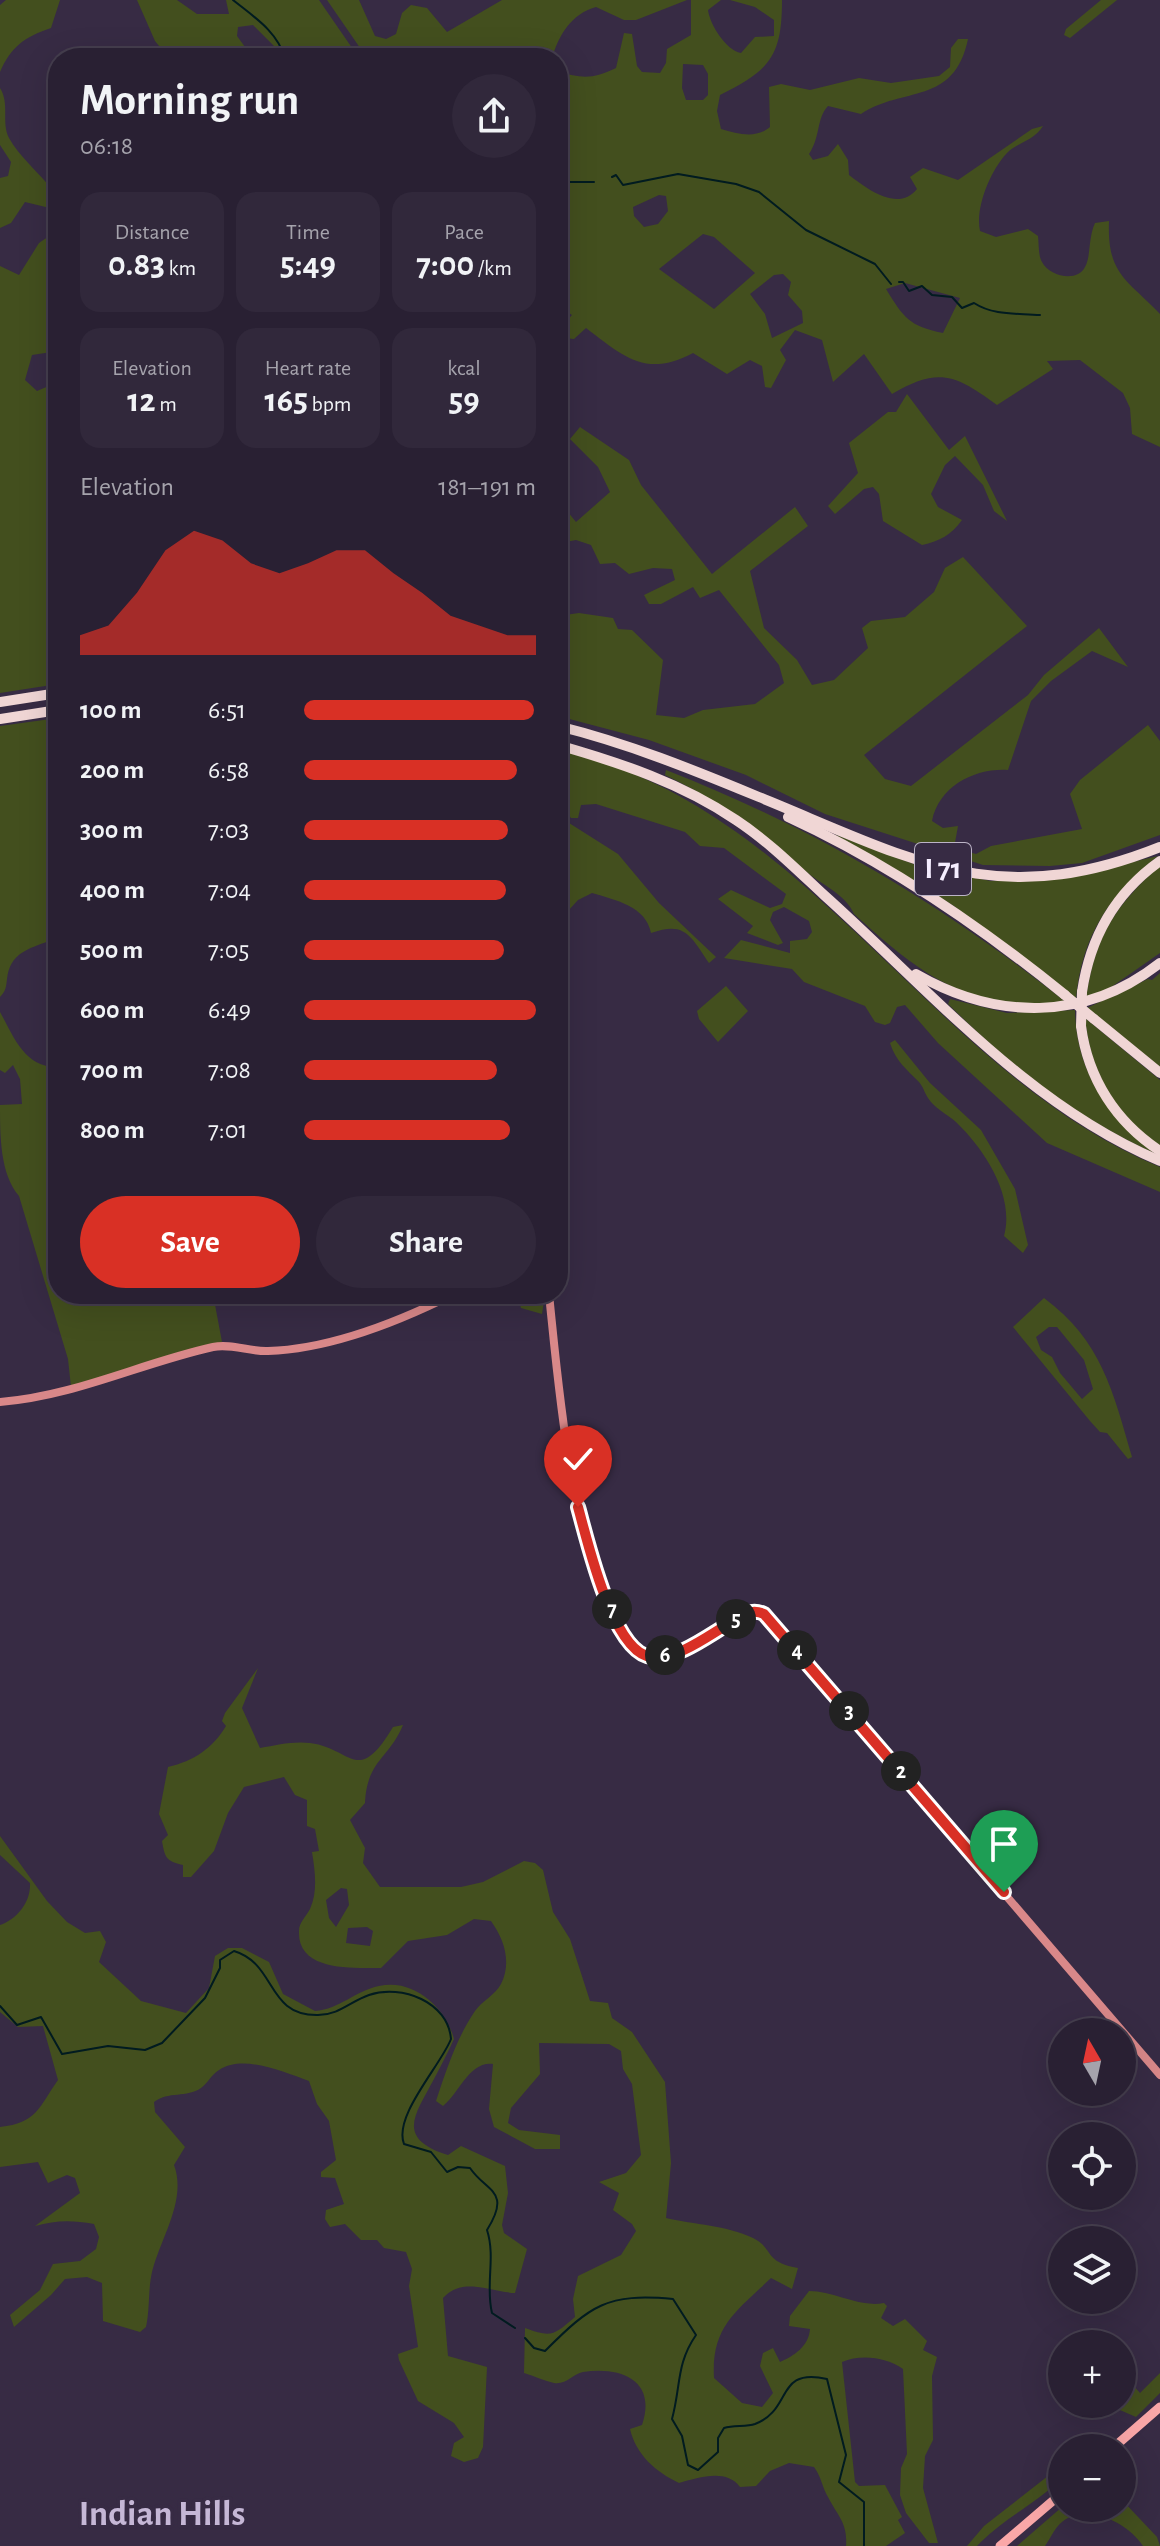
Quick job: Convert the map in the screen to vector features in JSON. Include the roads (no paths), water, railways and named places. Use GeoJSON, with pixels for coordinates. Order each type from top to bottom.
{"type":"FeatureCollection","features":[{"type":"Feature","properties":{"kind":"highway"},"geometry":{"type":"LineString","coordinates":[[0,702],[48,695]]}},
{"type":"Feature","properties":{"kind":"highway"},"geometry":{"type":"LineString","coordinates":[[0,719],[48,712]]}},
{"type":"Feature","properties":{"kind":"highway","name":"I 71"},"geometry":{"type":"LineString","coordinates":[[568,729],[638,750],[893,854],[979,875],[1021,877],[1076,872],[1160,847]]}},
{"type":"Feature","properties":{"kind":"highway"},"geometry":{"type":"LineString","coordinates":[[568,748],[658,777],[726,814],[770,846],[1037,1090],[1097,1131],[1160,1161]]}},
{"type":"Feature","properties":{"kind":"highway"},"geometry":{"type":"LineString","coordinates":[[736,790],[912,884],[992,938],[1160,1073]]}},
{"type":"Feature","properties":{"kind":"highway"},"geometry":{"type":"LineString","coordinates":[[1160,861],[1126,890],[1103,922],[1089,956],[1082,992],[1081,1026],[1089,1062],[1100,1088],[1123,1120],[1160,1151]]}},
{"type":"Feature","properties":{"kind":"highway"},"geometry":{"type":"LineString","coordinates":[[904,967],[963,997],[1025,1010],[1056,1008],[1094,1000],[1124,987],[1160,963]]}},
{"type":"Feature","properties":{"kind":"main road"},"geometry":{"type":"LineString","coordinates":[[1129,2434],[1160,2407]]}},
{"type":"Feature","properties":{"kind":"main road"},"geometry":{"type":"LineString","coordinates":[[1000,2546],[1048,2505]]}},
{"type":"Feature","properties":{"kind":"street"},"geometry":{"type":"LineString","coordinates":[[0,1402],[67,1392],[213,1347],[268,1351],[350,1335],[405,1317],[433,1304]]}},
{"type":"Feature","properties":{"kind":"street"},"geometry":{"type":"LineString","coordinates":[[550,1304],[573,1490],[596,1573],[629,1644],[646,1656],[661,1657],[689,1646],[746,1613],[755,1611],[766,1616],[1160,2075]]}},
{"type":"Feature","properties":{"kind":"waterway"},"geometry":{"type":"LineString","coordinates":[[233,0],[271,32],[281,48]]}},
{"type":"Feature","properties":{"kind":"waterway"},"geometry":{"type":"LineString","coordinates":[[612,177],[616,175],[623,185],[678,174],[736,184],[759,192],[806,230],[875,264],[891,284]]}},
{"type":"Feature","properties":{"kind":"waterway"},"geometry":{"type":"LineString","coordinates":[[568,182],[594,182]]}},
{"type":"Feature","properties":{"kind":"waterway"},"geometry":{"type":"LineString","coordinates":[[899,282],[903,282],[909,291],[922,286],[932,295],[952,297],[962,308],[974,303],[998,312],[1040,315]]}},
{"type":"Feature","properties":{"kind":"waterway"},"geometry":{"type":"LineString","coordinates":[[0,2006],[17,2025],[41,2017],[62,2054],[108,2046],[145,2050],[162,2043],[205,1998],[220,1968],[220,1960],[234,1951],[258,1967],[280,1999],[301,2013],[332,2013],[382,1992],[409,1994],[421,1999],[442,2015],[451,2039],[411,2105],[402,2133],[404,2144],[431,2152],[447,2172],[458,2167],[470,2168],[494,2193],[497,2207],[487,2230],[491,2251],[490,2303],[492,2313],[515,2328]]}},
{"type":"Feature","properties":{"kind":"waterway"},"geometry":{"type":"LineString","coordinates":[[525,2338],[534,2348],[545,2351],[575,2323],[602,2306],[632,2298],[673,2299],[696,2335],[682,2366],[672,2419],[682,2436],[688,2465],[698,2470],[718,2452],[718,2438],[724,2428],[751,2425],[767,2418],[791,2384],[799,2379],[827,2379],[846,2455],[839,2482],[864,2502],[864,2546]]}},
{"type":"Feature","properties":{"kind":"district","name":"Indian Hills"},"geometry":{"type":"Point","coordinates":[162,2514]}}]}
